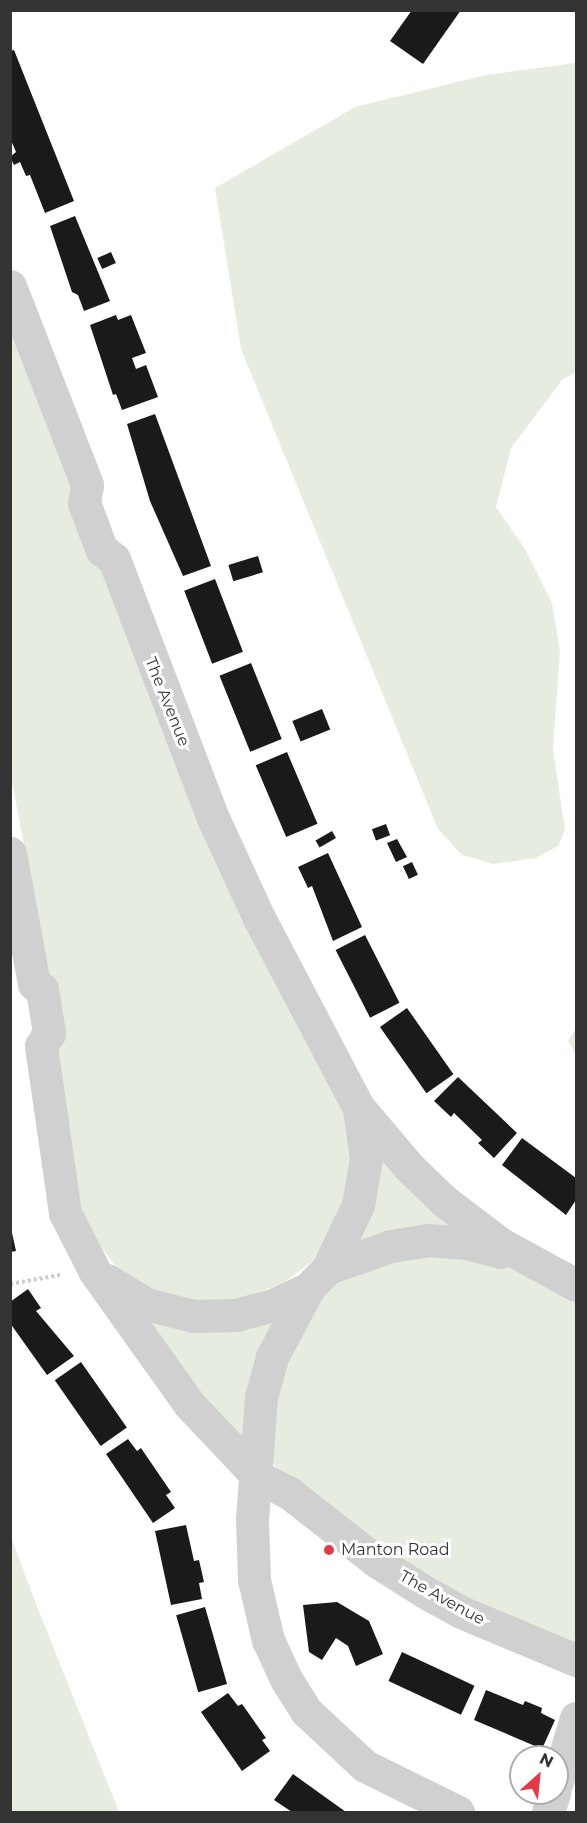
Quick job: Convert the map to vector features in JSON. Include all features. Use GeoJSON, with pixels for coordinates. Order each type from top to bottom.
{"type":"FeatureCollection","features":[{"type":"Feature","properties":{"kind":"street","name":"The Avenue"},"geometry":{"type":"LineString","coordinates":[[10,286],[87,484],[84,503],[102,550],[114,559],[213,818],[258,916],[358,1108],[365,1134],[365,1175],[358,1205],[272,1357],[261,1397],[258,1478]]}},
{"type":"Feature","properties":{"kind":"street","name":"The Avenue"},"geometry":{"type":"LineString","coordinates":[[10,853],[34,984],[42,989],[50,1033],[41,1046],[65,1213],[80,1273],[189,1404],[258,1478],[288,1492],[375,1561],[425,1592],[461,1612],[576,1660]]}},
{"type":"Feature","properties":{"kind":"street","name":"The Avenue"},"geometry":{"type":"LineString","coordinates":[[358,1108],[409,1167],[443,1200],[501,1244],[571,1283]]}},
{"type":"Feature","properties":{"kind":"street","name":"The Avenue"},"geometry":{"type":"LineString","coordinates":[[80,1273],[146,1304],[193,1316],[236,1315],[273,1305],[318,1278],[391,1246],[447,1240],[498,1251],[571,1283]]}},
{"type":"Feature","properties":{"kind":"street"},"geometry":{"type":"LineString","coordinates":[[258,1478],[252,1519],[257,1600],[268,1640],[295,1695],[322,1729],[365,1766],[458,1812]]}},
{"type":"Feature","properties":{"kind":"street"},"geometry":{"type":"LineString","coordinates":[[568,1745],[576,1718]]}},
{"type":"Feature","properties":{"kind":"path"},"geometry":{"type":"LineString","coordinates":[[10,1284],[80,1273]]}},
{"type":"Feature","properties":{"kind":"shaded area"},"geometry":{"type":"Polygon","coordinates":[[[576,63],[576,372],[562,380],[511,448],[496,507],[525,549],[552,603],[560,651],[553,749],[565,830],[558,846],[536,858],[493,864],[462,855],[438,829],[241,349],[215,188],[355,107],[486,75],[576,63]]]}},
{"type":"Feature","properties":{"kind":"shaded area"},"geometry":{"type":"Polygon","coordinates":[[[10,328],[343,1106],[354,1177],[327,1242],[310,1263],[283,1283],[231,1303],[166,1298],[119,1270],[94,1238],[81,1207],[44,952],[11,776],[10,328]]]}},
{"type":"Feature","properties":{"kind":"shaded area"},"geometry":{"type":"Polygon","coordinates":[[[576,1028],[576,1055],[568,1041],[576,1028]]]}},
{"type":"Feature","properties":{"kind":"shaded area"},"geometry":{"type":"Polygon","coordinates":[[[382,1160],[451,1225],[358,1246],[382,1160]]]}},
{"type":"Feature","properties":{"kind":"shaded area"},"geometry":{"type":"Polygon","coordinates":[[[391,1253],[491,1257],[576,1301],[576,1649],[434,1583],[279,1473],[270,1459],[280,1353],[332,1284],[391,1253]]]}},
{"type":"Feature","properties":{"kind":"shaded area"},"geometry":{"type":"Polygon","coordinates":[[[274,1315],[240,1445],[143,1316],[274,1315]]]}},
{"type":"Feature","properties":{"kind":"shaded area"},"geometry":{"type":"Polygon","coordinates":[[[11,1537],[38,1609],[119,1812],[11,1812],[11,1537]]]}},
{"type":"Feature","properties":{"kind":"building"},"geometry":{"type":"Polygon","coordinates":[[[412,10],[461,10],[423,64],[390,41],[412,10]]]}},
{"type":"Feature","properties":{"kind":"building"},"geometry":{"type":"Polygon","coordinates":[[[14,50],[74,201],[45,213],[30,175],[26,176],[20,162],[14,165],[10,157],[16,152],[10,138],[10,51],[14,50]]]}},
{"type":"Feature","properties":{"kind":"building"},"geometry":{"type":"Polygon","coordinates":[[[75,216],[110,301],[84,311],[78,295],[72,292],[50,226],[75,216]]]}},
{"type":"Feature","properties":{"kind":"building"},"geometry":{"type":"Polygon","coordinates":[[[111,252],[116,263],[102,269],[97,258],[111,252]]]}},
{"type":"Feature","properties":{"kind":"building"},"geometry":{"type":"Polygon","coordinates":[[[116,315],[118,320],[131,315],[146,353],[132,358],[136,369],[146,365],[158,397],[122,410],[116,394],[113,395],[90,325],[116,315]]]}},
{"type":"Feature","properties":{"kind":"building"},"geometry":{"type":"Polygon","coordinates":[[[155,414],[211,566],[183,576],[150,501],[127,424],[155,414]]]}},
{"type":"Feature","properties":{"kind":"building"},"geometry":{"type":"Polygon","coordinates":[[[258,556],[263,572],[233,581],[228,565],[258,556]]]}},
{"type":"Feature","properties":{"kind":"building"},"geometry":{"type":"Polygon","coordinates":[[[215,579],[243,652],[212,664],[184,591],[215,579]]]}},
{"type":"Feature","properties":{"kind":"building"},"geometry":{"type":"Polygon","coordinates":[[[251,663],[282,739],[250,752],[219,676],[251,663]]]}},
{"type":"Feature","properties":{"kind":"building"},"geometry":{"type":"Polygon","coordinates":[[[322,709],[330,729],[301,741],[292,721],[322,709]]]}},
{"type":"Feature","properties":{"kind":"building"},"geometry":{"type":"Polygon","coordinates":[[[287,752],[317,824],[286,837],[256,765],[287,752]]]}},
{"type":"Feature","properties":{"kind":"building"},"geometry":{"type":"Polygon","coordinates":[[[386,824],[390,835],[376,840],[372,829],[386,824]]]}},
{"type":"Feature","properties":{"kind":"building"},"geometry":{"type":"Polygon","coordinates":[[[332,831],[336,838],[320,847],[316,840],[332,831]]]}},
{"type":"Feature","properties":{"kind":"building"},"geometry":{"type":"Polygon","coordinates":[[[397,839],[407,857],[396,862],[387,843],[397,839]]]}},
{"type":"Feature","properties":{"kind":"building"},"geometry":{"type":"Polygon","coordinates":[[[328,853],[362,927],[333,941],[312,886],[308,888],[298,867],[328,853]]]}},
{"type":"Feature","properties":{"kind":"building"},"geometry":{"type":"Polygon","coordinates":[[[412,862],[418,875],[409,879],[403,866],[412,862]]]}},
{"type":"Feature","properties":{"kind":"building"},"geometry":{"type":"Polygon","coordinates":[[[365,935],[400,1003],[370,1018],[336,950],[365,935]]]}},
{"type":"Feature","properties":{"kind":"building"},"geometry":{"type":"Polygon","coordinates":[[[407,1008],[453,1074],[426,1093],[380,1027],[407,1008]]]}},
{"type":"Feature","properties":{"kind":"building"},"geometry":{"type":"Polygon","coordinates":[[[458,1077],[517,1133],[494,1158],[478,1143],[482,1140],[454,1113],[451,1117],[434,1101],[458,1077]]]}},
{"type":"Feature","properties":{"kind":"building"},"geometry":{"type":"Polygon","coordinates":[[[522,1138],[576,1178],[576,1200],[566,1215],[502,1165],[522,1138]]]}},
{"type":"Feature","properties":{"kind":"building"},"geometry":{"type":"Polygon","coordinates":[[[10,1224],[16,1251],[10,1252],[10,1224]]]}},
{"type":"Feature","properties":{"kind":"building"},"geometry":{"type":"Polygon","coordinates":[[[28,1289],[41,1308],[36,1311],[74,1356],[47,1375],[10,1323],[10,1302],[28,1289]]]}},
{"type":"Feature","properties":{"kind":"building"},"geometry":{"type":"Polygon","coordinates":[[[81,1362],[127,1428],[101,1446],[55,1380],[81,1362]]]}},
{"type":"Feature","properties":{"kind":"building"},"geometry":{"type":"Polygon","coordinates":[[[128,1439],[137,1451],[141,1448],[171,1492],[166,1495],[175,1508],[153,1523],[106,1454],[128,1439]]]}},
{"type":"Feature","properties":{"kind":"building"},"geometry":{"type":"Polygon","coordinates":[[[186,1525],[194,1561],[199,1560],[204,1582],[199,1583],[202,1599],[171,1605],[155,1531],[186,1525]]]}},
{"type":"Feature","properties":{"kind":"building"},"geometry":{"type":"Polygon","coordinates":[[[337,1602],[369,1621],[383,1654],[356,1666],[348,1646],[336,1638],[322,1660],[309,1652],[303,1605],[337,1602]]]}},
{"type":"Feature","properties":{"kind":"building"},"geometry":{"type":"Polygon","coordinates":[[[205,1607],[227,1684],[198,1692],[176,1615],[205,1607]]]}},
{"type":"Feature","properties":{"kind":"building"},"geometry":{"type":"Polygon","coordinates":[[[402,1652],[475,1686],[461,1715],[388,1681],[402,1652]]]}},
{"type":"Feature","properties":{"kind":"building"},"geometry":{"type":"Polygon","coordinates":[[[486,1690],[523,1705],[525,1701],[542,1708],[541,1713],[555,1720],[544,1745],[533,1745],[474,1720],[486,1690]]]}},
{"type":"Feature","properties":{"kind":"building"},"geometry":{"type":"Polygon","coordinates":[[[228,1693],[238,1706],[242,1704],[266,1738],[262,1740],[270,1751],[242,1771],[201,1712],[228,1693]]]}},
{"type":"Feature","properties":{"kind":"building"},"geometry":{"type":"Polygon","coordinates":[[[293,1774],[346,1812],[292,1812],[274,1800],[293,1774]]]}},
{"type":"Feature","properties":{"kind":"place","name":"Manton Road"},"geometry":{"type":"Point","coordinates":[329,1550]}}]}
